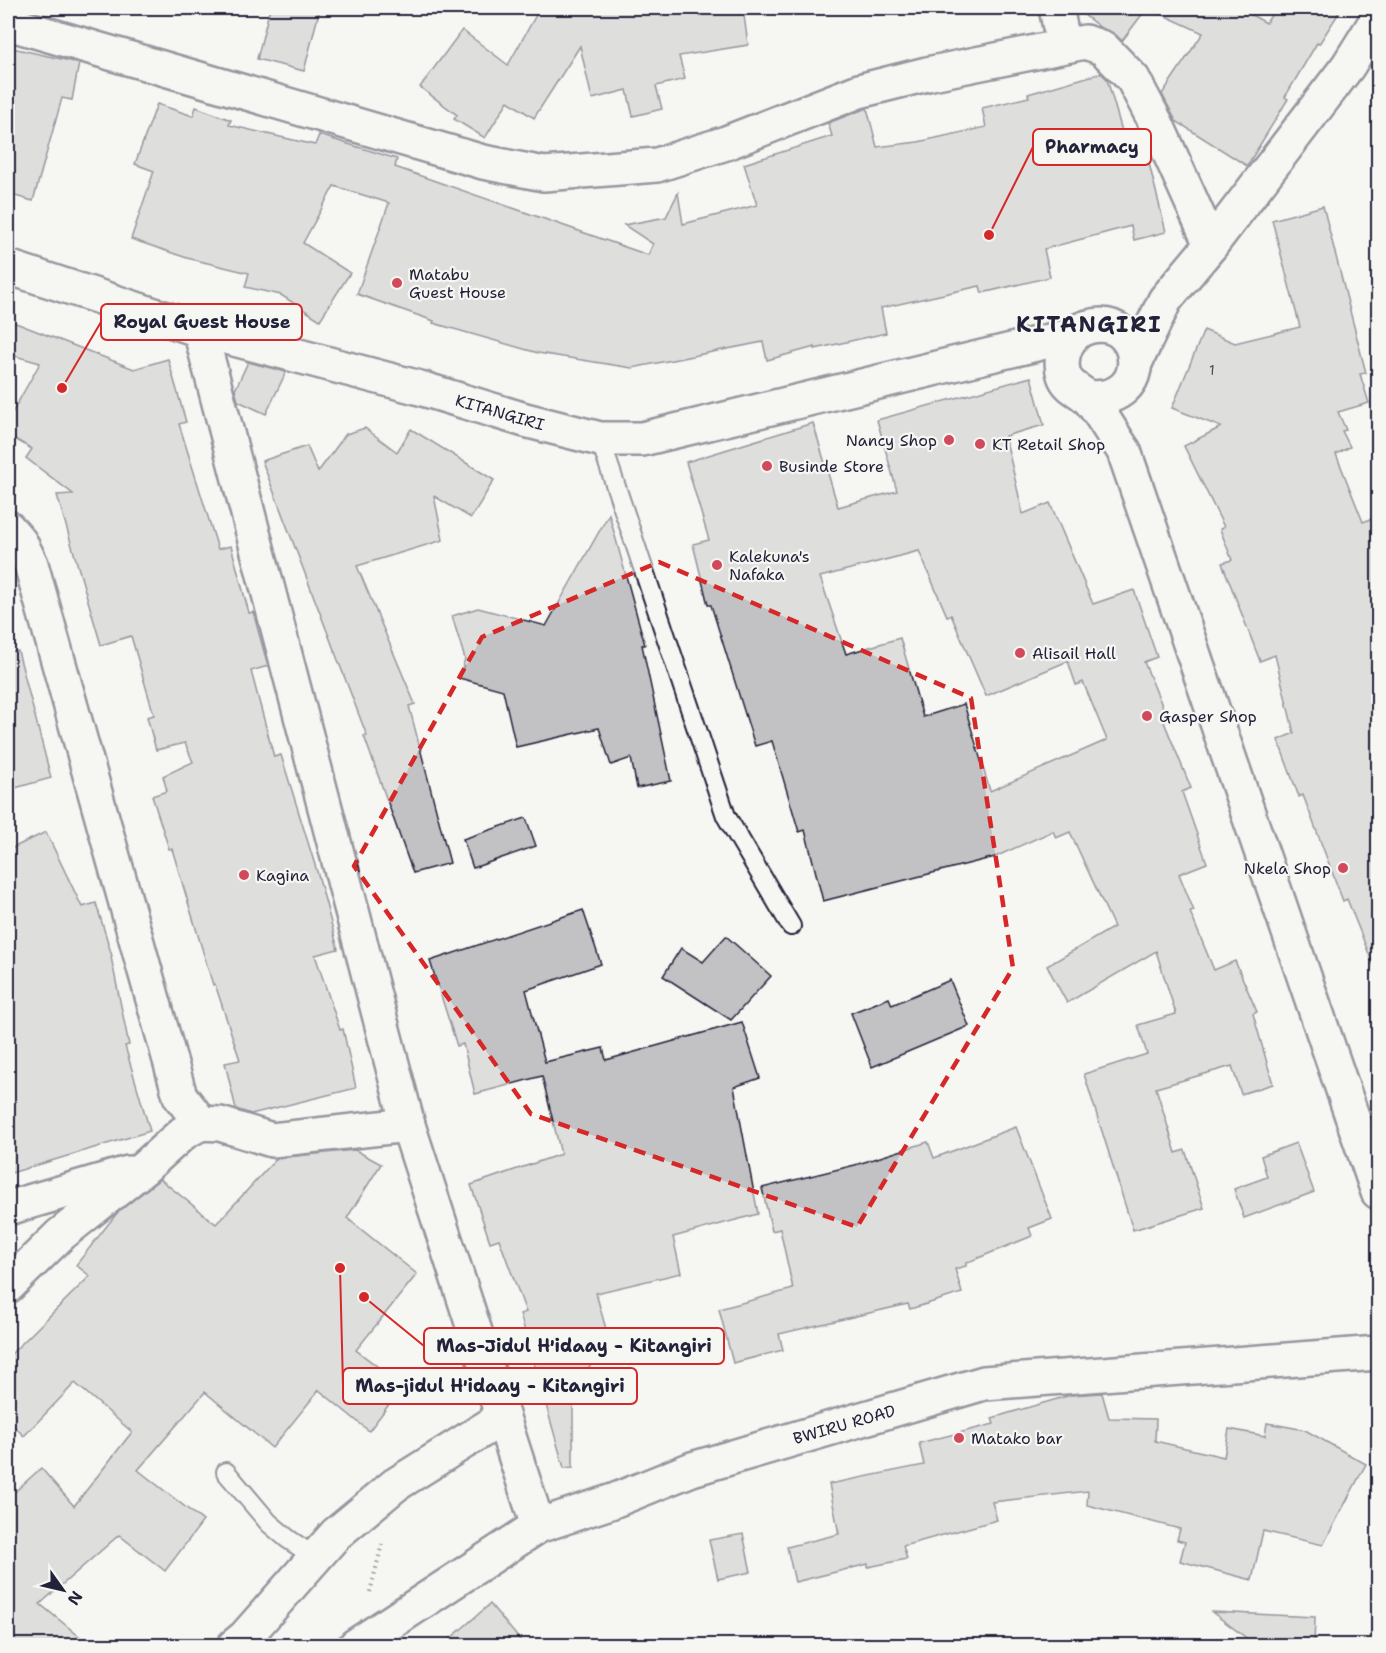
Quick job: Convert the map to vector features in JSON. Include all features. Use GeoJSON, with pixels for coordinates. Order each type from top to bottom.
{"type":"FeatureCollection","features":[{"type":"Feature","properties":{"kind":"street"},"geometry":{"type":"LineString","coordinates":[[1056,8],[1064,46]]}},
{"type":"Feature","properties":{"kind":"street"},"geometry":{"type":"LineString","coordinates":[[1000,351],[1100,398],[1114,395],[1131,374],[1165,300],[1211,245],[1348,66],[1378,18]]}},
{"type":"Feature","properties":{"kind":"street"},"geometry":{"type":"LineString","coordinates":[[8,23],[483,162],[544,174],[657,165],[726,143],[859,91],[927,74],[1084,42],[1103,48],[1132,79],[1156,125],[1211,245]]}},
{"type":"Feature","properties":{"kind":"street","name":"KITANGIRI"},"geometry":{"type":"LineString","coordinates":[[8,267],[200,330],[409,385],[525,420],[600,439],[642,439],[1074,335]]}},
{"type":"Feature","properties":{"kind":"street"},"geometry":{"type":"LineString","coordinates":[[1114,328],[1165,300]]}},
{"type":"Feature","properties":{"kind":"street"},"geometry":{"type":"LineString","coordinates":[[1124,451],[1133,347],[1125,335],[1114,328],[1100,324],[1085,327],[1074,335],[1065,347],[1062,362],[1075,387],[1124,451],[1378,1192]]}},
{"type":"Feature","properties":{"kind":"street"},"geometry":{"type":"LineString","coordinates":[[200,330],[408,1125],[538,1526]]}},
{"type":"Feature","properties":{"kind":"street"},"geometry":{"type":"LineString","coordinates":[[8,528],[20,542],[31,564],[180,1096],[201,1123]]}},
{"type":"Feature","properties":{"kind":"street"},"geometry":{"type":"LineString","coordinates":[[8,1286],[60,1235],[144,1168],[183,1133],[201,1123],[220,1124],[273,1140],[408,1125]]}},
{"type":"Feature","properties":{"kind":"street"},"geometry":{"type":"LineString","coordinates":[[8,1208],[144,1168]]}},
{"type":"Feature","properties":{"kind":"street","name":"BWIRU ROAD"},"geometry":{"type":"LineString","coordinates":[[357,1644],[538,1526],[613,1501],[692,1469],[984,1383],[1378,1353]]}},
{"type":"Feature","properties":{"kind":"street"},"geometry":{"type":"LineString","coordinates":[[234,1646],[245,1637],[336,1534],[395,1485],[502,1418]]}},
{"type":"Feature","properties":{"kind":"lane"},"geometry":{"type":"LineString","coordinates":[[600,439],[726,816],[791,926]]}},
{"type":"Feature","properties":{"kind":"lane"},"geometry":{"type":"LineString","coordinates":[[226,1472],[269,1523],[315,1557]]}},
{"type":"Feature","properties":{"kind":"path"},"geometry":{"type":"LineString","coordinates":[[357,1644],[382,1541]]}},
{"type":"Feature","properties":{"kind":"highlighted area"},"geometry":{"type":"Polygon","coordinates":[[[659,562],[971,698],[1013,968],[857,1227],[531,1114],[354,866],[482,637],[659,562]]]}},
{"type":"Feature","properties":{"kind":"building"},"geometry":{"type":"Polygon","coordinates":[[[270,8],[320,8],[304,71],[257,59],[270,8]]]}},
{"type":"Feature","properties":{"kind":"building"},"geometry":{"type":"Polygon","coordinates":[[[540,8],[743,8],[748,45],[679,56],[685,79],[656,86],[662,109],[633,116],[627,90],[592,99],[580,46],[534,118],[508,101],[485,138],[454,119],[457,115],[420,87],[462,30],[508,65],[540,8]]]}},
{"type":"Feature","properties":{"kind":"building"},"geometry":{"type":"Polygon","coordinates":[[[1075,8],[1147,8],[1122,41],[1075,8]]]}},
{"type":"Feature","properties":{"kind":"building"},"geometry":{"type":"Polygon","coordinates":[[[1148,8],[1239,8],[1266,23],[1276,8],[1342,8],[1319,44],[1317,43],[1285,97],[1288,99],[1247,166],[1176,121],[1162,94],[1203,33],[1148,8]]]}},
{"type":"Feature","properties":{"kind":"building"},"geometry":{"type":"Polygon","coordinates":[[[8,47],[79,63],[72,100],[62,98],[33,201],[8,194],[8,47]]]}},
{"type":"Feature","properties":{"kind":"building"},"geometry":{"type":"Polygon","coordinates":[[[1101,73],[1107,79],[1126,145],[1138,129],[1144,143],[1166,232],[1134,240],[1131,226],[1044,249],[1050,277],[982,293],[980,286],[881,308],[886,333],[815,349],[815,347],[767,360],[763,342],[632,368],[538,353],[433,323],[434,321],[357,294],[389,203],[334,186],[303,243],[350,273],[320,320],[281,295],[245,287],[249,273],[187,258],[131,239],[154,171],[135,164],[157,104],[193,116],[196,107],[231,120],[229,125],[315,145],[319,135],[397,159],[395,167],[648,255],[653,244],[624,225],[666,217],[678,193],[683,224],[757,205],[744,164],[832,136],[828,123],[867,108],[877,147],[918,142],[986,127],[982,108],[1029,97],[1028,94],[1101,73]]]}},
{"type":"Feature","properties":{"kind":"building"},"geometry":{"type":"Polygon","coordinates":[[[1323,206],[1366,373],[1360,374],[1369,403],[1338,412],[1346,430],[1342,431],[1350,447],[1336,454],[1363,522],[1378,516],[1378,974],[1347,899],[1343,901],[1303,795],[1299,797],[1278,740],[1294,733],[1275,655],[1260,661],[1222,563],[1232,560],[1220,529],[1224,527],[1184,446],[1221,427],[1172,408],[1204,330],[1235,343],[1300,327],[1272,220],[1323,206]]]}},
{"type":"Feature","properties":{"kind":"building"},"geometry":{"type":"Polygon","coordinates":[[[8,320],[134,369],[168,359],[186,422],[179,424],[218,549],[231,546],[249,613],[253,612],[268,666],[251,671],[274,757],[281,755],[338,949],[315,955],[340,1030],[343,1029],[356,1088],[251,1114],[236,1109],[225,1063],[240,1060],[215,984],[213,985],[172,849],[169,849],[152,796],[167,791],[163,776],[193,762],[185,743],[156,750],[147,717],[154,715],[131,636],[101,645],[57,495],[73,494],[26,458],[32,449],[8,435],[8,420],[40,363],[8,354],[8,320]]]}},
{"type":"Feature","properties":{"kind":"building"},"geometry":{"type":"Polygon","coordinates":[[[248,362],[286,372],[266,414],[238,401],[235,390],[248,362]]]}},
{"type":"Feature","properties":{"kind":"building"},"geometry":{"type":"Polygon","coordinates":[[[1031,377],[1044,425],[1005,436],[1023,514],[1050,503],[1093,604],[1134,590],[1157,657],[1144,662],[1168,720],[1164,722],[1191,788],[1182,792],[1207,863],[1179,874],[1194,911],[1190,912],[1214,970],[1235,961],[1257,1012],[1253,1014],[1273,1084],[1241,1094],[1232,1066],[1156,1088],[1176,1153],[1185,1150],[1204,1208],[1133,1230],[1084,1074],[1147,1054],[1138,1025],[1176,1014],[1156,951],[1067,1003],[1047,966],[1114,927],[1070,832],[1056,838],[1053,831],[995,857],[823,901],[805,830],[799,832],[772,741],[755,746],[711,605],[708,605],[693,544],[709,540],[686,462],[813,423],[838,507],[897,491],[877,420],[1031,377]],[[919,551],[820,577],[846,654],[900,638],[923,717],[964,704],[990,791],[1107,740],[1083,682],[1076,685],[1068,661],[986,696],[951,615],[947,616],[919,551]]]}},
{"type":"Feature","properties":{"kind":"building"},"geometry":{"type":"Polygon","coordinates":[[[365,428],[397,452],[411,429],[494,480],[471,518],[434,496],[443,540],[357,566],[415,704],[409,706],[450,863],[413,873],[364,736],[367,736],[262,461],[307,446],[318,472],[346,434],[365,428]]]}},
{"type":"Feature","properties":{"kind":"building"},"geometry":{"type":"Polygon","coordinates":[[[609,514],[645,645],[642,645],[671,781],[637,788],[631,758],[611,765],[599,728],[516,747],[503,690],[459,678],[465,659],[452,616],[478,608],[546,626],[609,514]]]}},
{"type":"Feature","properties":{"kind":"building"},"geometry":{"type":"Polygon","coordinates":[[[18,651],[51,778],[8,790],[8,652],[18,651]]]}},
{"type":"Feature","properties":{"kind":"building"},"geometry":{"type":"Polygon","coordinates":[[[526,818],[536,846],[473,868],[463,839],[526,818]]]}},
{"type":"Feature","properties":{"kind":"building"},"geometry":{"type":"Polygon","coordinates":[[[46,832],[82,907],[96,903],[112,956],[129,1045],[125,1046],[150,1131],[8,1174],[8,850],[46,832]]]}},
{"type":"Feature","properties":{"kind":"building"},"geometry":{"type":"Polygon","coordinates":[[[583,910],[601,964],[526,990],[545,1062],[603,1048],[606,1060],[742,1022],[760,1078],[734,1087],[758,1214],[673,1237],[681,1273],[596,1293],[609,1340],[573,1390],[573,1467],[564,1468],[520,1314],[526,1312],[499,1239],[490,1242],[471,1185],[561,1154],[542,1076],[475,1094],[463,1044],[457,1046],[430,961],[583,910]]]}},
{"type":"Feature","properties":{"kind":"building"},"geometry":{"type":"Polygon","coordinates":[[[726,936],[771,976],[731,1020],[663,976],[681,948],[703,962],[726,936]]]}},
{"type":"Feature","properties":{"kind":"building"},"geometry":{"type":"Polygon","coordinates":[[[950,980],[969,1026],[872,1067],[851,1013],[889,998],[892,1005],[950,980]]]}},
{"type":"Feature","properties":{"kind":"building"},"geometry":{"type":"Polygon","coordinates":[[[1016,1127],[1052,1219],[1029,1228],[1032,1236],[955,1269],[962,1293],[910,1309],[908,1304],[779,1334],[783,1350],[733,1363],[719,1309],[793,1289],[780,1229],[772,1231],[762,1188],[855,1165],[928,1142],[934,1158],[1016,1127]]]}},
{"type":"Feature","properties":{"kind":"building"},"geometry":{"type":"Polygon","coordinates":[[[1296,1143],[1314,1192],[1244,1218],[1234,1189],[1267,1177],[1261,1156],[1296,1143]]]}},
{"type":"Feature","properties":{"kind":"building"},"geometry":{"type":"Polygon","coordinates":[[[355,1150],[381,1164],[347,1218],[417,1274],[356,1350],[403,1386],[369,1431],[319,1390],[272,1448],[205,1392],[138,1470],[203,1521],[165,1571],[119,1535],[40,1604],[91,1646],[8,1646],[8,1498],[41,1468],[74,1506],[132,1432],[75,1383],[24,1436],[8,1420],[8,1357],[90,1276],[76,1265],[117,1213],[160,1179],[216,1224],[277,1158],[355,1150]]]}},
{"type":"Feature","properties":{"kind":"building"},"geometry":{"type":"Polygon","coordinates":[[[1102,1393],[1109,1418],[1156,1419],[1155,1441],[1224,1457],[1229,1429],[1265,1436],[1267,1423],[1305,1430],[1366,1464],[1323,1545],[1263,1531],[1252,1580],[1180,1561],[1185,1542],[1177,1540],[1180,1529],[1087,1505],[1088,1491],[992,1502],[997,1520],[903,1546],[907,1559],[868,1567],[868,1564],[795,1582],[787,1547],[839,1534],[829,1484],[924,1465],[919,1443],[994,1424],[992,1418],[1071,1395],[1102,1393]]]}},
{"type":"Feature","properties":{"kind":"building"},"geometry":{"type":"Polygon","coordinates":[[[743,1534],[751,1572],[718,1579],[709,1540],[743,1534]]]}},
{"type":"Feature","properties":{"kind":"building"},"geometry":{"type":"Polygon","coordinates":[[[490,1604],[525,1646],[442,1646],[490,1604]]]}},
{"type":"Feature","properties":{"kind":"building"},"geometry":{"type":"Polygon","coordinates":[[[1212,1612],[1315,1617],[1314,1646],[1257,1646],[1212,1612]]]}},
{"type":"Feature","properties":{"kind":"place","name":"Pharmacy"},"geometry":{"type":"Point","coordinates":[989,235]}},
{"type":"Feature","properties":{"kind":"place","name":"Matabu Guest House"},"geometry":{"type":"Point","coordinates":[397,283]}},
{"type":"Feature","properties":{"kind":"place","name":"Royal Guest House"},"geometry":{"type":"Point","coordinates":[62,388]}},
{"type":"Feature","properties":{"kind":"place","name":"Nancy Shop"},"geometry":{"type":"Point","coordinates":[949,440]}},
{"type":"Feature","properties":{"kind":"place","name":"KT Retail Shop"},"geometry":{"type":"Point","coordinates":[980,444]}},
{"type":"Feature","properties":{"kind":"place","name":"Businde Store"},"geometry":{"type":"Point","coordinates":[767,466]}},
{"type":"Feature","properties":{"kind":"place","name":"Kalekuna's Nafaka"},"geometry":{"type":"Point","coordinates":[717,565]}},
{"type":"Feature","properties":{"kind":"place","name":"Alisail Hall"},"geometry":{"type":"Point","coordinates":[1020,653]}},
{"type":"Feature","properties":{"kind":"place","name":"Gasper Shop"},"geometry":{"type":"Point","coordinates":[1147,716]}},
{"type":"Feature","properties":{"kind":"place","name":"Nkela Shop"},"geometry":{"type":"Point","coordinates":[1343,868]}},
{"type":"Feature","properties":{"kind":"place","name":"Kagina"},"geometry":{"type":"Point","coordinates":[244,875]}},
{"type":"Feature","properties":{"kind":"place","name":"Mas-jidul H'idaay - Kitangiri"},"geometry":{"type":"Point","coordinates":[340,1268]}},
{"type":"Feature","properties":{"kind":"place","name":"Mas-Jidul H'idaay - Kitangiri"},"geometry":{"type":"Point","coordinates":[364,1297]}},
{"type":"Feature","properties":{"kind":"place","name":"Matako bar"},"geometry":{"type":"Point","coordinates":[959,1438]}},
{"type":"Feature","properties":{"kind":"district","name":"KITANGIRI"},"geometry":{"type":"Point","coordinates":[1089,324]}}]}
